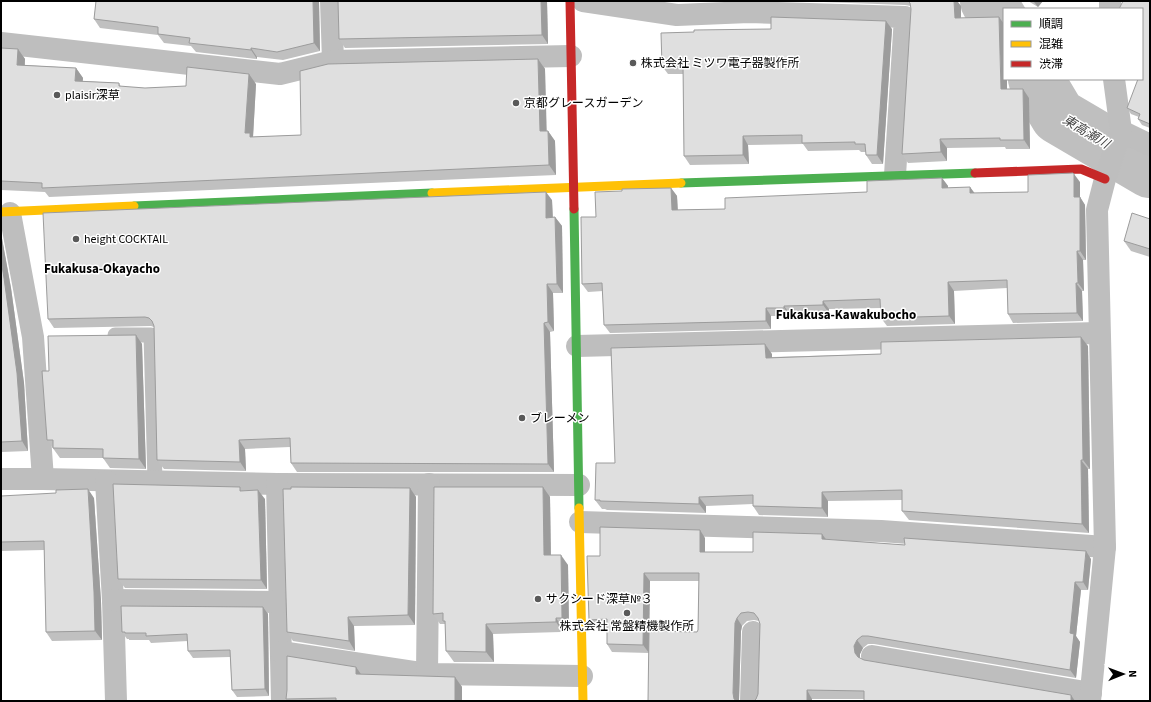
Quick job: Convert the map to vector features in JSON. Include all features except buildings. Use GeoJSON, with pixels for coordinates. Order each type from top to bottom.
{"type":"FeatureCollection","features":[{"type":"Feature","properties":{"kind":"street"},"geometry":{"type":"LineString","coordinates":[[331,1],[333,61]]}},
{"type":"Feature","properties":{"kind":"street"},"geometry":{"type":"LineString","coordinates":[[570,1],[583,701]]}},
{"type":"Feature","properties":{"kind":"street"},"geometry":{"type":"LineString","coordinates":[[583,1],[677,15],[748,7],[905,17],[895,175]]}},
{"type":"Feature","properties":{"kind":"street"},"geometry":{"type":"LineString","coordinates":[[1,43],[280,74],[333,61],[571,56]]}},
{"type":"Feature","properties":{"kind":"street"},"geometry":{"type":"LineString","coordinates":[[872,656],[1091,697],[1105,547],[1097,210],[1105,179],[1121,131],[1114,80]]}},
{"type":"Feature","properties":{"kind":"street"},"geometry":{"type":"LineString","coordinates":[[1121,131],[1150,145]]}},
{"type":"Feature","properties":{"kind":"street"},"geometry":{"type":"LineString","coordinates":[[43,479],[40,336],[5,213],[573,187],[1082,169],[1105,179]]}},
{"type":"Feature","properties":{"kind":"street"},"geometry":{"type":"LineString","coordinates":[[577,346],[1099,333]]}},
{"type":"Feature","properties":{"kind":"street"},"geometry":{"type":"LineString","coordinates":[[1,479],[277,484],[579,485]]}},
{"type":"Feature","properties":{"kind":"street"},"geometry":{"type":"LineString","coordinates":[[106,481],[113,600],[116,701]]}},
{"type":"Feature","properties":{"kind":"street"},"geometry":{"type":"LineString","coordinates":[[277,484],[282,701]]}},
{"type":"Feature","properties":{"kind":"street"},"geometry":{"type":"LineString","coordinates":[[427,674],[429,484]]}},
{"type":"Feature","properties":{"kind":"street"},"geometry":{"type":"LineString","coordinates":[[580,522],[881,531],[1105,547]]}},
{"type":"Feature","properties":{"kind":"street"},"geometry":{"type":"LineString","coordinates":[[113,600],[280,602]]}},
{"type":"Feature","properties":{"kind":"street"},"geometry":{"type":"LineString","coordinates":[[751,701],[753,632]]}},
{"type":"Feature","properties":{"kind":"street"},"geometry":{"type":"LineString","coordinates":[[281,652],[427,674],[582,676]]}},
{"type":"Feature","properties":{"kind":"lane"},"geometry":{"type":"LineString","coordinates":[[104,335],[151,334],[155,481]]}},
{"type":"Feature","properties":{"kind":"waterway","name":"東高瀬川"},"geometry":{"type":"LineString","coordinates":[[988,1],[1003,25]]}},
{"type":"Feature","properties":{"kind":"waterway","name":"東高瀬川"},"geometry":{"type":"LineString","coordinates":[[1037,80],[1058,116],[1150,170]]}},
{"type":"Feature","properties":{"kind":"traffic: fast"},"geometry":{"type":"LineString","coordinates":[[681,183],[975,173]]}},
{"type":"Feature","properties":{"kind":"traffic: fast"},"geometry":{"type":"LineString","coordinates":[[134,206],[432,193]]}},
{"type":"Feature","properties":{"kind":"traffic: fast"},"geometry":{"type":"LineString","coordinates":[[574,209],[579,508]]}},
{"type":"Feature","properties":{"kind":"traffic: slow"},"geometry":{"type":"LineString","coordinates":[[432,193],[681,183]]}},
{"type":"Feature","properties":{"kind":"traffic: slow"},"geometry":{"type":"LineString","coordinates":[[1,212],[134,206]]}},
{"type":"Feature","properties":{"kind":"traffic: slow"},"geometry":{"type":"LineString","coordinates":[[579,508],[583,701]]}},
{"type":"Feature","properties":{"kind":"traffic: jam"},"geometry":{"type":"LineString","coordinates":[[570,1],[574,209]]}},
{"type":"Feature","properties":{"kind":"traffic: jam"},"geometry":{"type":"LineString","coordinates":[[975,173],[1081,169],[1105,179]]}},
{"type":"Feature","properties":{"kind":"place","name":"株式会社 ミツワ電子器製作所"},"geometry":{"type":"Point","coordinates":[633,63]}},
{"type":"Feature","properties":{"kind":"place","name":"plaisir深草"},"geometry":{"type":"Point","coordinates":[57,95]}},
{"type":"Feature","properties":{"kind":"place","name":"京都グレースガーデン"},"geometry":{"type":"Point","coordinates":[516,103]}},
{"type":"Feature","properties":{"kind":"place","name":"height COCKTAIL"},"geometry":{"type":"Point","coordinates":[76,239]}},
{"type":"Feature","properties":{"kind":"place","name":"ブレーメン"},"geometry":{"type":"Point","coordinates":[522,418]}},
{"type":"Feature","properties":{"kind":"place","name":"サクシード深草№３"},"geometry":{"type":"Point","coordinates":[538,599]}},
{"type":"Feature","properties":{"kind":"place","name":"株式会社 常盤精機製作所"},"geometry":{"type":"Point","coordinates":[627,613]}},
{"type":"Feature","properties":{"kind":"district","name":"Fukakusa-Okayacho"},"geometry":{"type":"Point","coordinates":[102,269]}},
{"type":"Feature","properties":{"kind":"district","name":"Fukakusa-Kawakubocho"},"geometry":{"type":"Point","coordinates":[846,315]}}]}
